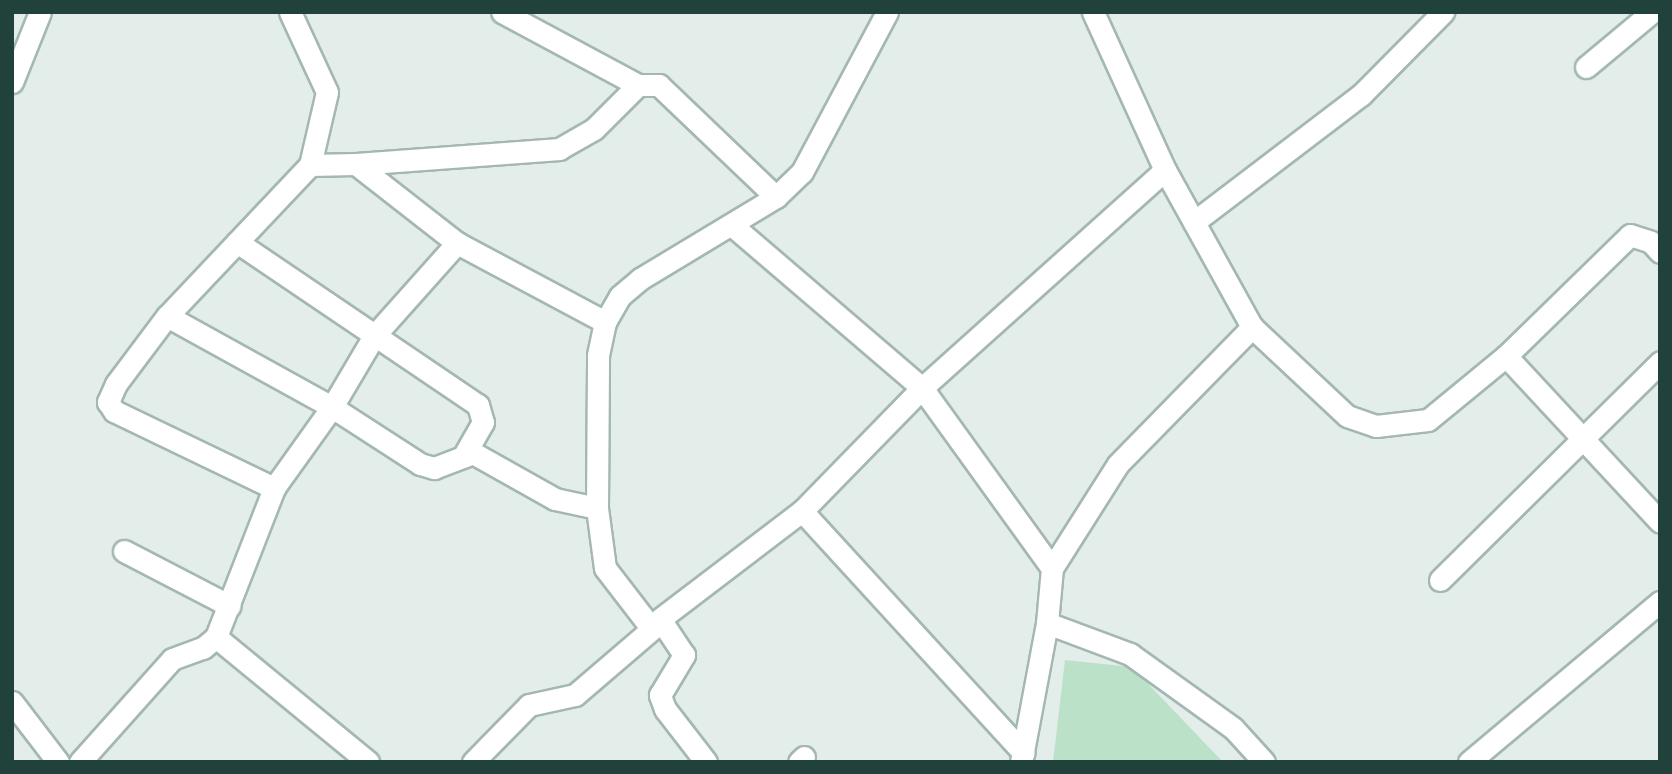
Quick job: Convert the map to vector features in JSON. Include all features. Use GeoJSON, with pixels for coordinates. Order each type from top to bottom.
{"type":"FeatureCollection","features":[{"type":"Feature","properties":{"kind":"street"},"geometry":{"type":"LineString","coordinates":[[12,82],[40,12]]}},
{"type":"Feature","properties":{"kind":"street"},"geometry":{"type":"LineString","coordinates":[[274,488],[114,411],[108,402],[116,384],[167,316],[310,165],[327,92],[290,12]]}},
{"type":"Feature","properties":{"kind":"street"},"geometry":{"type":"LineString","coordinates":[[502,12],[638,85],[659,85],[776,197]]}},
{"type":"Feature","properties":{"kind":"street"},"geometry":{"type":"LineString","coordinates":[[1194,222],[1361,95],[1443,12]]}},
{"type":"Feature","properties":{"kind":"street"},"geometry":{"type":"LineString","coordinates":[[1586,67],[1652,12]]}},
{"type":"Feature","properties":{"kind":"street"},"geometry":{"type":"LineString","coordinates":[[706,762],[665,709],[660,695],[684,655],[605,568],[597,508],[598,355],[605,322],[621,296],[640,279],[733,226],[776,197],[802,172],[881,15]]}},
{"type":"Feature","properties":{"kind":"street"},"geometry":{"type":"LineString","coordinates":[[1102,17],[1166,170],[1252,327],[1347,416],[1376,426],[1428,420],[1506,356],[1630,235],[1651,242],[1660,252]]}},
{"type":"Feature","properties":{"kind":"street"},"geometry":{"type":"LineString","coordinates":[[310,165],[559,149],[594,129],[638,85]]}},
{"type":"Feature","properties":{"kind":"street"},"geometry":{"type":"LineString","coordinates":[[356,164],[457,243],[605,322]]}},
{"type":"Feature","properties":{"kind":"street"},"geometry":{"type":"LineString","coordinates":[[472,762],[529,705],[575,695],[656,624],[802,510],[922,388],[1166,170]]}},
{"type":"Feature","properties":{"kind":"street"},"geometry":{"type":"LineString","coordinates":[[733,226],[922,388],[1052,568]]}},
{"type":"Feature","properties":{"kind":"street"},"geometry":{"type":"LineString","coordinates":[[237,243],[483,411],[484,422],[463,457]]}},
{"type":"Feature","properties":{"kind":"street"},"geometry":{"type":"LineString","coordinates":[[80,762],[172,659],[203,648],[216,636],[274,488],[332,407],[373,336],[457,243]]}},
{"type":"Feature","properties":{"kind":"street"},"geometry":{"type":"LineString","coordinates":[[167,316],[332,407],[420,464],[434,468],[473,453],[487,457],[555,499],[597,508]]}},
{"type":"Feature","properties":{"kind":"street"},"geometry":{"type":"LineString","coordinates":[[1022,758],[1047,622],[1052,568],[1118,464],[1252,327]]}},
{"type":"Feature","properties":{"kind":"street"},"geometry":{"type":"LineString","coordinates":[[1506,356],[1660,522]]}},
{"type":"Feature","properties":{"kind":"street"},"geometry":{"type":"LineString","coordinates":[[1440,580],[1660,362]]}},
{"type":"Feature","properties":{"kind":"street"},"geometry":{"type":"LineString","coordinates":[[802,510],[1022,758]]}},
{"type":"Feature","properties":{"kind":"street"},"geometry":{"type":"LineString","coordinates":[[124,551],[230,606]]}},
{"type":"Feature","properties":{"kind":"street"},"geometry":{"type":"LineString","coordinates":[[1469,762],[1660,602]]}},
{"type":"Feature","properties":{"kind":"street"},"geometry":{"type":"LineString","coordinates":[[1047,622],[1130,654],[1233,727],[1265,762]]}},
{"type":"Feature","properties":{"kind":"street"},"geometry":{"type":"LineString","coordinates":[[216,636],[368,762]]}},
{"type":"Feature","properties":{"kind":"street"},"geometry":{"type":"LineString","coordinates":[[12,702],[58,762]]}},
{"type":"Feature","properties":{"kind":"green space"},"geometry":{"type":"Polygon","coordinates":[[[1065,660],[1132,667],[1223,762],[1053,762],[1065,660]]]}}]}
